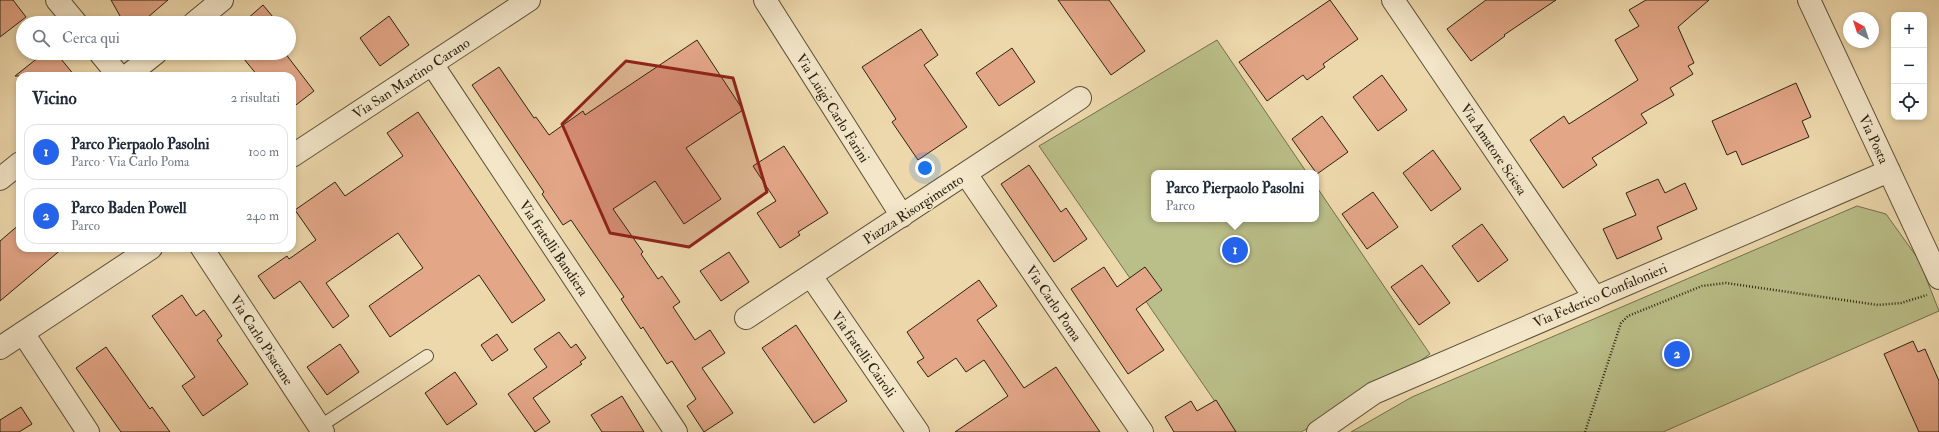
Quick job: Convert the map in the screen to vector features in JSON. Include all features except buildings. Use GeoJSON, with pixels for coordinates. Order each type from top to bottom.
{"type":"FeatureCollection","features":[{"type":"Feature","properties":{"kind":"street"},"geometry":{"type":"LineString","coordinates":[[57,0],[70,16]]}},
{"type":"Feature","properties":{"kind":"street"},"geometry":{"type":"LineString","coordinates":[[203,16],[222,0]]}},
{"type":"Feature","properties":{"kind":"street","name":"Via San Martino Carano"},"geometry":{"type":"LineString","coordinates":[[296,153],[529,0]]}},
{"type":"Feature","properties":{"kind":"street","name":"Via Luigi Carlo Farini"},"geometry":{"type":"LineString","coordinates":[[765,0],[902,216]]}},
{"type":"Feature","properties":{"kind":"street","name":"Via Amatore Sciesa"},"geometry":{"type":"LineString","coordinates":[[1393,0],[1595,298]]}},
{"type":"Feature","properties":{"kind":"street","name":"Via Posta"},"geometry":{"type":"LineString","coordinates":[[1809,0],[1889,171],[1937,281]]}},
{"type":"Feature","properties":{"kind":"street"},"geometry":{"type":"LineString","coordinates":[[106,60],[116,72]]}},
{"type":"Feature","properties":{"kind":"street"},"geometry":{"type":"LineString","coordinates":[[133,72],[147,60]]}},
{"type":"Feature","properties":{"kind":"street","name":"Via fratelli Bandiera"},"geometry":{"type":"LineString","coordinates":[[432,64],[676,432]]}},
{"type":"Feature","properties":{"kind":"street","name":"Piazza Risorgimento"},"geometry":{"type":"LineString","coordinates":[[746,318],[1080,98]]}},
{"type":"Feature","properties":{"kind":"street"},"geometry":{"type":"LineString","coordinates":[[0,179],[16,166]]}},
{"type":"Feature","properties":{"kind":"street","name":"Via Federico Confalonieri"},"geometry":{"type":"LineString","coordinates":[[1318,432],[1374,393],[1889,171]]}},
{"type":"Feature","properties":{"kind":"street","name":"Via Carlo Poma"},"geometry":{"type":"LineString","coordinates":[[966,174],[1142,432]]}},
{"type":"Feature","properties":{"kind":"street"},"geometry":{"type":"LineString","coordinates":[[0,348],[145,252]]}},
{"type":"Feature","properties":{"kind":"street","name":"Via Carlo Pisacane"},"geometry":{"type":"LineString","coordinates":[[205,252],[321,429]]}},
{"type":"Feature","properties":{"kind":"street","name":"Via fratelli Cairoli"},"geometry":{"type":"LineString","coordinates":[[811,276],[918,432]]}},
{"type":"Feature","properties":{"kind":"street"},"geometry":{"type":"LineString","coordinates":[[23,333],[88,432]]}},
{"type":"Feature","properties":{"kind":"lane"},"geometry":{"type":"LineString","coordinates":[[321,429],[428,356]]}},
{"type":"Feature","properties":{"kind":"path"},"geometry":{"type":"LineString","coordinates":[[1585,432],[1621,323],[1628,316],[1702,286],[1726,283],[1878,304],[1901,303],[1937,281]]}},
{"type":"Feature","properties":{"kind":"highlighted area"},"geometry":{"type":"Polygon","coordinates":[[[626,61],[733,78],[767,192],[689,247],[610,233],[562,124],[626,61]]]}},
{"type":"Feature","properties":{"kind":"green space"},"geometry":{"type":"Polygon","coordinates":[[[1217,40],[1305,170],[1151,170],[1151,222],[1319,222],[1319,190],[1430,354],[1374,393],[1301,432],[1236,432],[1039,146],[1217,40]]]}},
{"type":"Feature","properties":{"kind":"green space"},"geometry":{"type":"Polygon","coordinates":[[[1857,206],[1886,214],[1919,260],[1939,311],[1663,432],[1351,432],[1412,397],[1857,206]]]}},
{"type":"Feature","properties":{"kind":"place","name":"Parco Pierpaolo Pasolni"},"geometry":{"type":"Point","coordinates":[1235,250]}},
{"type":"Feature","properties":{"kind":"place","name":"Parco Baden Powell"},"geometry":{"type":"Point","coordinates":[1677,354]}}]}
